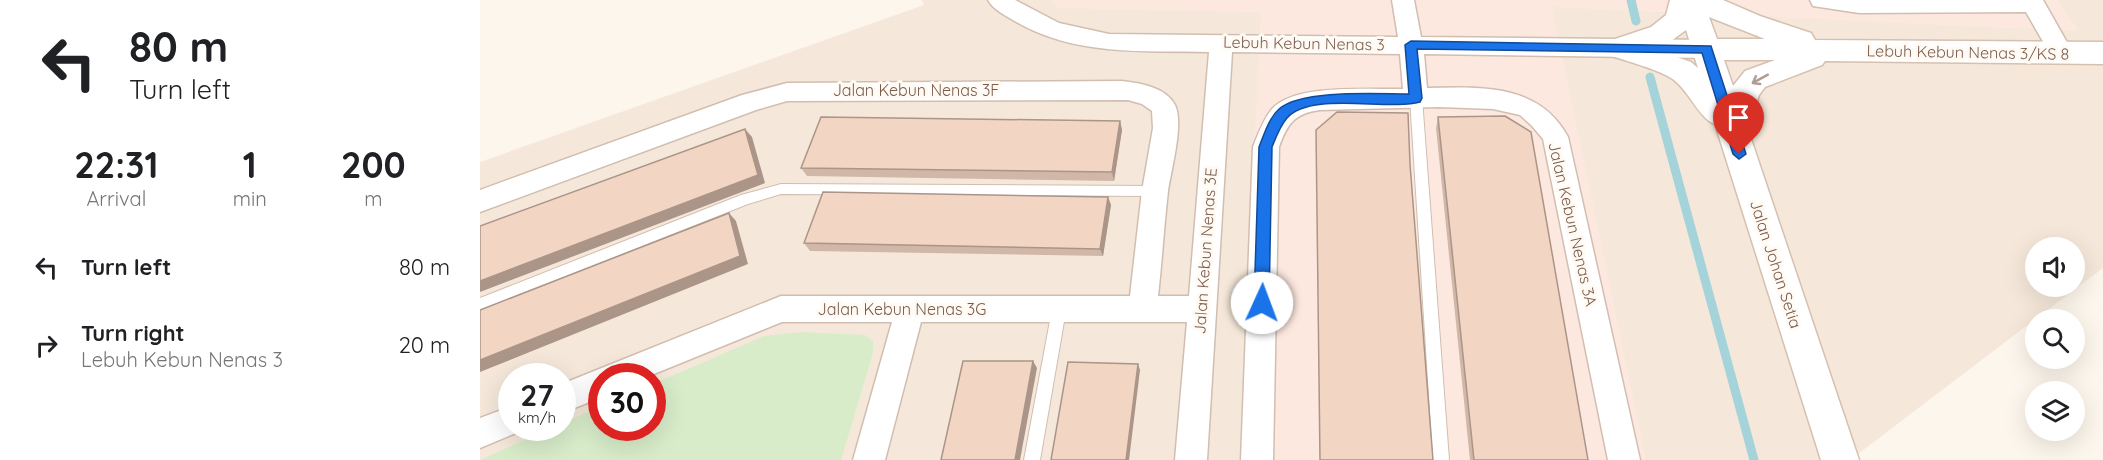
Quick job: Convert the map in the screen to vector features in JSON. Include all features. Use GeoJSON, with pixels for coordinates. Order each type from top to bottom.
{"type":"FeatureCollection","features":[{"type":"Feature","properties":{"kind":"main road"},"geometry":{"type":"LineString","coordinates":[[1619,48],[1662,34],[1679,20],[1684,0]]}},
{"type":"Feature","properties":{"kind":"main road","name":"Jalan Johan Setia"},"geometry":{"type":"LineString","coordinates":[[1690,0],[1840,460]]}},
{"type":"Feature","properties":{"kind":"main road"},"geometry":{"type":"LineString","coordinates":[[1702,0],[1720,11],[1753,25],[1834,50]]}},
{"type":"Feature","properties":{"kind":"main road"},"geometry":{"type":"LineString","coordinates":[[1619,48],[1682,70],[1701,89],[1732,132]]}},
{"type":"Feature","properties":{"kind":"main road","name":"Lebuh Kebun Nenas 3"},"geometry":{"type":"LineString","coordinates":[[1707,49],[1834,50]]}},
{"type":"Feature","properties":{"kind":"main road"},"geometry":{"type":"LineString","coordinates":[[1732,132],[1744,91],[1755,79],[1834,50]]}},
{"type":"Feature","properties":{"kind":"main road","name":"Lebuh Kebun Nenas 3/KS 8"},"geometry":{"type":"LineString","coordinates":[[1834,50],[2103,53]]}},
{"type":"Feature","properties":{"kind":"street","name":"Lebuh Kebun Nenas 3"},"geometry":{"type":"LineString","coordinates":[[999,0],[1015,12],[1051,30],[1077,38],[1109,42],[1707,49]]}},
{"type":"Feature","properties":{"kind":"street"},"geometry":{"type":"LineString","coordinates":[[1403,0],[1411,45],[1416,98]]}},
{"type":"Feature","properties":{"kind":"street"},"geometry":{"type":"LineString","coordinates":[[1821,0],[1841,5],[2032,2],[2061,53]]}},
{"type":"Feature","properties":{"kind":"street","name":"Jalan Kebun Nenas 3E"},"geometry":{"type":"LineString","coordinates":[[1191,460],[1221,42]]}},
{"type":"Feature","properties":{"kind":"street","name":"Jalan Kebun Nenas 3F"},"geometry":{"type":"LineString","coordinates":[[480,201],[751,102],[787,92],[1122,90],[1142,93],[1155,98],[1164,108],[1165,128],[1155,190],[1143,309]]}},
{"type":"Feature","properties":{"kind":"street","name":"Jalan Kebun Nenas 3A"},"geometry":{"type":"LineString","coordinates":[[1257,460],[1266,147],[1273,129],[1284,113],[1301,104],[1325,100],[1416,98],[1481,99],[1524,106],[1542,118],[1555,137],[1624,460]]}},
{"type":"Feature","properties":{"kind":"street"},"geometry":{"type":"LineString","coordinates":[[869,460],[910,308]]}},
{"type":"Feature","properties":{"kind":"street","name":"Jalan Kebun Nenas 3G"},"geometry":{"type":"LineString","coordinates":[[648,363],[782,309],[1201,309]]}},
{"type":"Feature","properties":{"kind":"street"},"geometry":{"type":"LineString","coordinates":[[480,433],[498,426]]}},
{"type":"Feature","properties":{"kind":"lane"},"geometry":{"type":"LineString","coordinates":[[1416,98],[1441,460]]}},
{"type":"Feature","properties":{"kind":"lane"},"geometry":{"type":"LineString","coordinates":[[480,304],[746,199],[781,189],[1155,190]]}},
{"type":"Feature","properties":{"kind":"lane"},"geometry":{"type":"LineString","coordinates":[[1032,460],[1059,310]]}},
{"type":"Feature","properties":{"kind":"shaded area"},"geometry":{"type":"Polygon","coordinates":[[[922,0],[2103,0],[2103,268],[2085,282],[2085,237],[2025,237],[2025,297],[2065,297],[2049,309],[2025,309],[2025,327],[1850,460],[480,460],[480,162],[924,5],[922,0]]]}},
{"type":"Feature","properties":{"kind":"shaded area"},"geometry":{"type":"Polygon","coordinates":[[[1050,0],[2058,0],[2079,31],[1552,7],[1646,460],[1239,460],[1261,12],[1057,8],[1050,0]]]}},
{"type":"Feature","properties":{"kind":"green space"},"geometry":{"type":"Polygon","coordinates":[[[802,332],[865,335],[873,341],[873,353],[841,460],[480,460],[522,441],[576,441],[576,417],[588,412],[588,441],[666,441],[666,378],[764,336],[802,332]]]}},
{"type":"Feature","properties":{"kind":"building"},"geometry":{"type":"Polygon","coordinates":[[[1337,112],[1408,113],[1433,460],[1320,460],[1316,130],[1337,112]]]}},
{"type":"Feature","properties":{"kind":"building"},"geometry":{"type":"Polygon","coordinates":[[[1505,116],[1531,132],[1588,460],[1474,460],[1438,117],[1505,116]]]}},
{"type":"Feature","properties":{"kind":"building"},"geometry":{"type":"Polygon","coordinates":[[[821,117],[1120,121],[1112,172],[801,168],[821,117]]]}},
{"type":"Feature","properties":{"kind":"building"},"geometry":{"type":"Polygon","coordinates":[[[745,129],[758,175],[480,281],[480,226],[745,129]]]}},
{"type":"Feature","properties":{"kind":"building"},"geometry":{"type":"Polygon","coordinates":[[[823,192],[1108,197],[1100,249],[804,243],[823,192]]]}},
{"type":"Feature","properties":{"kind":"building"},"geometry":{"type":"Polygon","coordinates":[[[729,213],[740,256],[480,360],[480,310],[729,213]]]}},
{"type":"Feature","properties":{"kind":"building"},"geometry":{"type":"Polygon","coordinates":[[[963,361],[1033,361],[1015,460],[941,460],[963,361]]]}},
{"type":"Feature","properties":{"kind":"building"},"geometry":{"type":"Polygon","coordinates":[[[1068,362],[1138,364],[1126,460],[1051,460],[1068,362]]]}},
{"type":"Feature","properties":{"kind":"waterway"},"geometry":{"type":"LineString","coordinates":[[1631,0],[1636,21]]}},
{"type":"Feature","properties":{"kind":"waterway"},"geometry":{"type":"LineString","coordinates":[[1650,77],[1754,460]]}},
{"type":"Feature","properties":{"kind":"route"},"geometry":{"type":"LineString","coordinates":[[1262,303],[1266,147],[1273,129],[1284,113],[1301,104],[1325,100],[1416,98],[1411,45],[1707,49],[1739,154]]}}]}
